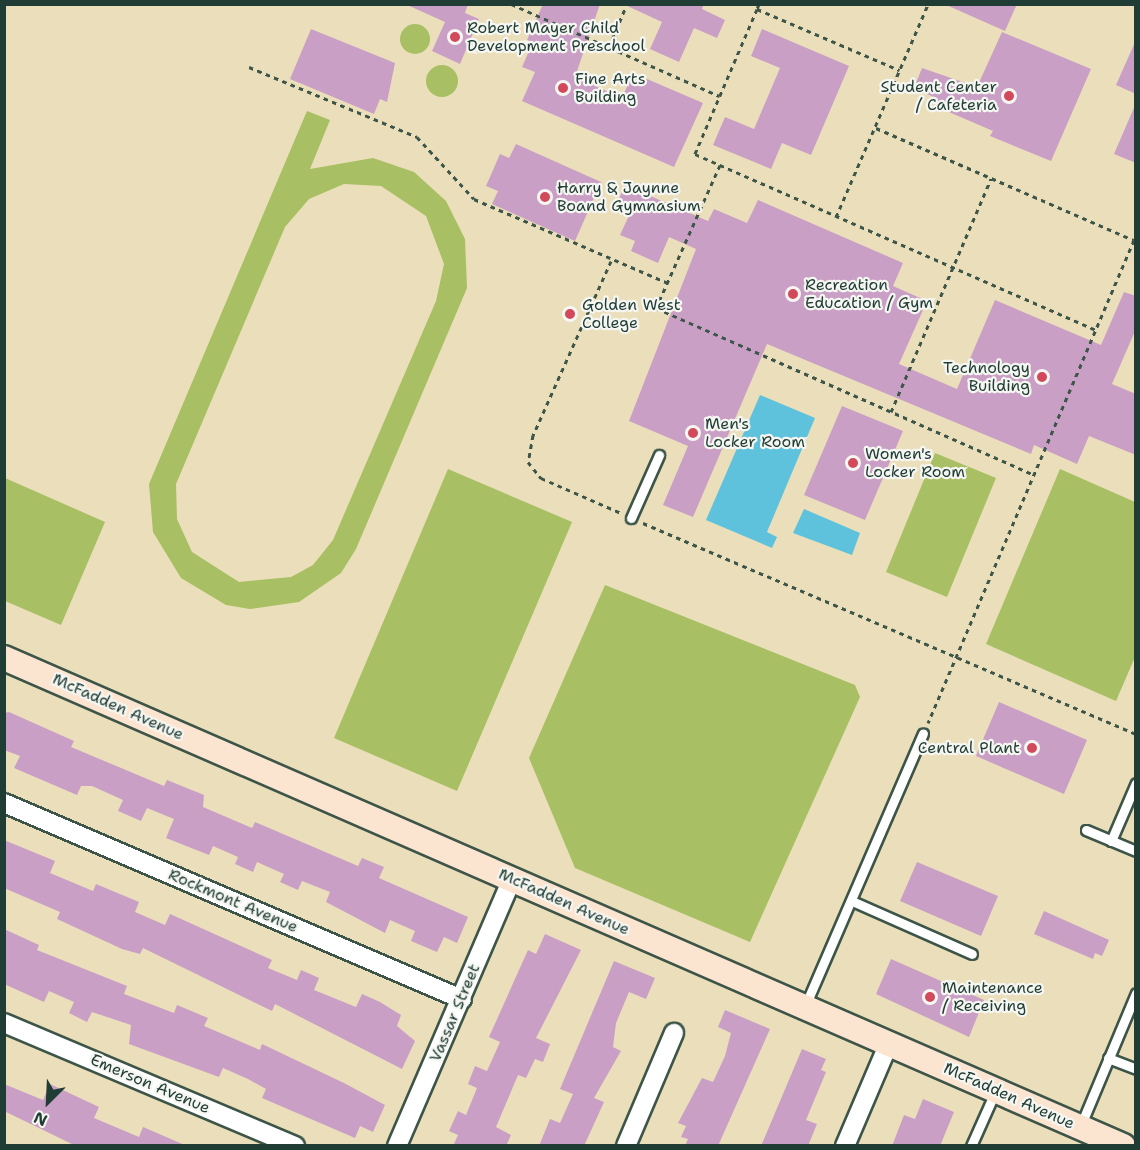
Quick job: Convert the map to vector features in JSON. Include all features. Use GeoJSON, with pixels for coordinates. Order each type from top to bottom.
{"type":"FeatureCollection","features":[{"type":"Feature","properties":{"kind":"street","name":"McFadden Avenue"},"geometry":{"type":"LineString","coordinates":[[4,658],[889,1043],[1115,1144]]}},
{"type":"Feature","properties":{"kind":"street","name":"Rockmont Avenue"},"geometry":{"type":"LineString","coordinates":[[4,802],[462,999]]}},
{"type":"Feature","properties":{"kind":"street","name":"Vassar Street"},"geometry":{"type":"LineString","coordinates":[[397,1146],[512,879]]}},
{"type":"Feature","properties":{"kind":"street","name":"Emerson Avenue"},"geometry":{"type":"LineString","coordinates":[[4,1023],[295,1146]]}},
{"type":"Feature","properties":{"kind":"street"},"geometry":{"type":"LineString","coordinates":[[626,1146],[674,1033]]}},
{"type":"Feature","properties":{"kind":"street"},"geometry":{"type":"LineString","coordinates":[[845,1146],[889,1043]]}},
{"type":"Feature","properties":{"kind":"lane"},"geometry":{"type":"LineString","coordinates":[[631,518],[658,455]]}},
{"type":"Feature","properties":{"kind":"lane"},"geometry":{"type":"LineString","coordinates":[[805,1007],[923,733]]}},
{"type":"Feature","properties":{"kind":"lane"},"geometry":{"type":"LineString","coordinates":[[1111,841],[1136,783]]}},
{"type":"Feature","properties":{"kind":"lane"},"geometry":{"type":"LineString","coordinates":[[1086,830],[1136,852]]}},
{"type":"Feature","properties":{"kind":"lane"},"geometry":{"type":"LineString","coordinates":[[852,901],[972,954]]}},
{"type":"Feature","properties":{"kind":"lane"},"geometry":{"type":"LineString","coordinates":[[1080,1127],[1136,993]]}},
{"type":"Feature","properties":{"kind":"lane"},"geometry":{"type":"LineString","coordinates":[[1108,1058],[1136,1069]]}},
{"type":"Feature","properties":{"kind":"lane"},"geometry":{"type":"LineString","coordinates":[[971,1146],[996,1090]]}},
{"type":"Feature","properties":{"kind":"path"},"geometry":{"type":"LineString","coordinates":[[511,4],[720,96]]}},
{"type":"Feature","properties":{"kind":"path"},"geometry":{"type":"LineString","coordinates":[[609,47],[627,4]]}},
{"type":"Feature","properties":{"kind":"path"},"geometry":{"type":"LineString","coordinates":[[759,4],[695,154],[1095,330]]}},
{"type":"Feature","properties":{"kind":"path"},"geometry":{"type":"LineString","coordinates":[[836,217],[928,4]]}},
{"type":"Feature","properties":{"kind":"path"},"geometry":{"type":"LineString","coordinates":[[757,9],[900,70]]}},
{"type":"Feature","properties":{"kind":"path"},"geometry":{"type":"LineString","coordinates":[[249,67],[417,137],[474,199],[611,261],[668,284]]}},
{"type":"Feature","properties":{"kind":"path"},"geometry":{"type":"LineString","coordinates":[[876,128],[1135,240],[923,733]]}},
{"type":"Feature","properties":{"kind":"path"},"geometry":{"type":"LineString","coordinates":[[721,165],[656,308],[1033,474]]}},
{"type":"Feature","properties":{"kind":"path"},"geometry":{"type":"LineString","coordinates":[[891,412],[991,178]]}},
{"type":"Feature","properties":{"kind":"path"},"geometry":{"type":"LineString","coordinates":[[611,261],[534,435],[528,462],[541,478],[1136,734]]}},
{"type":"Feature","properties":{"kind":"green space"},"geometry":{"type":"Polygon","coordinates":[[[415,24],[425,29],[430,39],[425,49],[415,54],[405,49],[400,39],[405,29],[415,24]]]}},
{"type":"Feature","properties":{"kind":"green space"},"geometry":{"type":"Polygon","coordinates":[[[442,65],[454,69],[458,81],[454,93],[442,97],[430,93],[426,81],[430,69],[442,65]]]}},
{"type":"Feature","properties":{"kind":"green space"},"geometry":{"type":"Polygon","coordinates":[[[307,111],[330,120],[310,169],[373,158],[414,172],[446,201],[465,239],[467,288],[356,549],[341,573],[299,602],[250,609],[226,605],[181,578],[153,532],[149,484],[307,111]],[[344,184],[309,199],[285,227],[176,484],[177,519],[192,552],[239,582],[291,577],[313,565],[333,540],[436,301],[444,264],[426,216],[381,186],[344,184]]]}},
{"type":"Feature","properties":{"kind":"green space"},"geometry":{"type":"Polygon","coordinates":[[[935,453],[996,478],[947,597],[886,572],[935,453]]]}},
{"type":"Feature","properties":{"kind":"green space"},"geometry":{"type":"Polygon","coordinates":[[[448,469],[572,522],[457,791],[334,738],[448,469]]]}},
{"type":"Feature","properties":{"kind":"green space"},"geometry":{"type":"Polygon","coordinates":[[[1060,469],[1135,502],[1135,657],[1116,701],[986,644],[1060,469]]]}},
{"type":"Feature","properties":{"kind":"green space"},"geometry":{"type":"Polygon","coordinates":[[[5,478],[105,522],[61,625],[5,601],[5,478]]]}},
{"type":"Feature","properties":{"kind":"green space"},"geometry":{"type":"Polygon","coordinates":[[[605,585],[855,685],[860,697],[750,942],[575,868],[529,758],[605,585]]]}},
{"type":"Feature","properties":{"kind":"water"},"geometry":{"type":"Polygon","coordinates":[[[760,395],[815,418],[767,532],[777,537],[772,548],[706,520],[760,395]]]}},
{"type":"Feature","properties":{"kind":"water"},"geometry":{"type":"Polygon","coordinates":[[[804,509],[860,533],[852,555],[793,533],[804,509]]]}},
{"type":"Feature","properties":{"kind":"building","name":"Robert Mayer Child Development Preschool"},"geometry":{"type":"Polygon","coordinates":[[[405,4],[468,4],[465,13],[479,19],[460,64],[432,51],[445,22],[405,4]]]}},
{"type":"Feature","properties":{"kind":"building","name":"Fine Arts Building"},"geometry":{"type":"Polygon","coordinates":[[[543,4],[600,4],[575,77],[622,98],[633,73],[703,103],[674,167],[522,101],[535,72],[522,67],[533,42],[527,40],[543,4]]]}},
{"type":"Feature","properties":{"kind":"building","name":"Fine Arts Building"},"geometry":{"type":"Polygon","coordinates":[[[623,4],[704,4],[702,9],[725,20],[717,38],[694,28],[679,62],[650,49],[662,22],[623,4]]]}},
{"type":"Feature","properties":{"kind":"building"},"geometry":{"type":"Polygon","coordinates":[[[944,4],[1017,4],[1005,31],[944,4]]]}},
{"type":"Feature","properties":{"kind":"building"},"geometry":{"type":"Polygon","coordinates":[[[311,29],[395,63],[387,102],[380,99],[374,114],[290,79],[311,29]]]}},
{"type":"Feature","properties":{"kind":"building"},"geometry":{"type":"Polygon","coordinates":[[[762,29],[849,66],[811,155],[782,143],[771,169],[713,145],[725,117],[754,129],[780,68],[751,56],[762,29]]]}},
{"type":"Feature","properties":{"kind":"building","name":"Student Center / Cafeteria"},"geometry":{"type":"Polygon","coordinates":[[[1002,32],[1091,69],[1051,161],[990,136],[993,131],[935,106],[938,99],[914,88],[922,68],[977,87],[1002,32]]]}},
{"type":"Feature","properties":{"kind":"building"},"geometry":{"type":"Polygon","coordinates":[[[1136,40],[1136,94],[1116,85],[1136,40]]]}},
{"type":"Feature","properties":{"kind":"building"},"geometry":{"type":"Polygon","coordinates":[[[1136,103],[1136,163],[1114,154],[1136,103]]]}},
{"type":"Feature","properties":{"kind":"building","name":"Harry & Jaynne Boand Gymnasium"},"geometry":{"type":"Polygon","coordinates":[[[516,144],[601,182],[575,241],[492,204],[498,191],[486,186],[500,154],[509,158],[516,144]]]}},
{"type":"Feature","properties":{"kind":"building"},"geometry":{"type":"Polygon","coordinates":[[[625,185],[708,221],[714,209],[747,223],[758,200],[903,263],[893,286],[927,301],[899,364],[957,389],[995,300],[1101,345],[1124,292],[1136,296],[1136,329],[1112,384],[1136,394],[1136,455],[1089,436],[1077,464],[1034,445],[1031,454],[767,344],[693,517],[663,505],[688,446],[629,421],[696,249],[669,237],[658,263],[631,251],[635,241],[620,235],[633,207],[618,201],[625,185]]]}},
{"type":"Feature","properties":{"kind":"building","name":"Women's Locker Room"},"geometry":{"type":"Polygon","coordinates":[[[842,406],[903,431],[865,520],[804,495],[842,406]]]}},
{"type":"Feature","properties":{"kind":"building","name":"Central Plant"},"geometry":{"type":"Polygon","coordinates":[[[999,702],[1087,740],[1064,794],[976,756],[999,702]]]}},
{"type":"Feature","properties":{"kind":"building"},"geometry":{"type":"Polygon","coordinates":[[[9,712],[74,741],[71,747],[164,786],[167,780],[204,795],[203,807],[252,828],[255,822],[358,866],[362,858],[384,867],[379,878],[468,917],[457,943],[444,937],[437,952],[411,941],[415,931],[390,920],[385,933],[326,902],[330,892],[302,881],[298,890],[280,882],[284,874],[257,862],[253,872],[235,864],[238,857],[213,846],[209,855],[166,838],[174,819],[147,808],[141,821],[118,811],[123,800],[92,786],[81,786],[77,795],[14,768],[20,756],[4,750],[4,713],[9,712]]]}},
{"type":"Feature","properties":{"kind":"building"},"geometry":{"type":"Polygon","coordinates":[[[4,840],[55,861],[50,873],[93,891],[96,884],[139,902],[135,912],[165,925],[170,914],[272,960],[268,968],[297,980],[301,970],[319,978],[314,990],[356,1007],[362,994],[380,1002],[401,1015],[397,1026],[415,1041],[402,1069],[275,1004],[272,1011],[143,948],[140,954],[122,949],[57,919],[60,912],[4,888],[4,840]]]}},
{"type":"Feature","properties":{"kind":"building"},"geometry":{"type":"Polygon","coordinates":[[[917,862],[998,896],[981,936],[900,901],[917,862]]]}},
{"type":"Feature","properties":{"kind":"building"},"geometry":{"type":"Polygon","coordinates":[[[1044,911],[1109,940],[1102,956],[1095,953],[1093,959],[1034,934],[1044,911]]]}},
{"type":"Feature","properties":{"kind":"building"},"geometry":{"type":"Polygon","coordinates":[[[4,929],[39,945],[37,950],[127,986],[124,994],[174,1013],[177,1005],[208,1018],[204,1026],[260,1050],[262,1044],[385,1105],[373,1132],[360,1126],[355,1138],[262,1098],[266,1089],[223,1068],[219,1077],[129,1044],[131,1025],[92,1012],[87,1022],[69,1013],[74,1002],[49,991],[44,1002],[4,984],[4,929]]]}},
{"type":"Feature","properties":{"kind":"building"},"geometry":{"type":"Polygon","coordinates":[[[545,934],[581,950],[536,1038],[550,1044],[543,1062],[535,1059],[526,1078],[518,1075],[496,1127],[511,1135],[506,1146],[453,1146],[458,1135],[449,1131],[458,1111],[466,1115],[477,1088],[468,1084],[475,1066],[487,1071],[500,1042],[489,1037],[528,950],[536,954],[545,934]]]}},
{"type":"Feature","properties":{"kind":"building","name":"Maintenance / Receiving"},"geometry":{"type":"Polygon","coordinates":[[[891,959],[984,1000],[969,1037],[876,994],[891,959]]]}},
{"type":"Feature","properties":{"kind":"building"},"geometry":{"type":"Polygon","coordinates":[[[614,961],[655,978],[646,999],[629,992],[616,1023],[613,1047],[621,1051],[594,1098],[604,1102],[584,1146],[539,1146],[550,1119],[560,1123],[573,1094],[560,1089],[614,961]]]}},
{"type":"Feature","properties":{"kind":"building"},"geometry":{"type":"Polygon","coordinates":[[[725,1010],[770,1029],[718,1146],[685,1146],[688,1139],[681,1137],[686,1126],[678,1123],[702,1078],[713,1082],[725,1056],[731,1033],[718,1027],[725,1010]]]}},
{"type":"Feature","properties":{"kind":"building"},"geometry":{"type":"Polygon","coordinates":[[[802,1049],[826,1059],[821,1070],[826,1072],[806,1120],[817,1124],[808,1146],[761,1146],[802,1049]]]}},
{"type":"Feature","properties":{"kind":"building"},"geometry":{"type":"Polygon","coordinates":[[[4,1084],[43,1100],[50,1084],[99,1107],[94,1118],[139,1137],[143,1127],[187,1146],[76,1146],[4,1111],[4,1084]]]}},
{"type":"Feature","properties":{"kind":"building"},"geometry":{"type":"Polygon","coordinates":[[[923,1099],[954,1112],[940,1146],[892,1146],[904,1115],[915,1119],[923,1099]]]}},
{"type":"Feature","properties":{"kind":"place","name":"Robert Mayer Child Development Preschool"},"geometry":{"type":"Point","coordinates":[455,37]}},
{"type":"Feature","properties":{"kind":"place","name":"Fine Arts Building"},"geometry":{"type":"Point","coordinates":[563,88]}},
{"type":"Feature","properties":{"kind":"place","name":"Student Center / Cafeteria"},"geometry":{"type":"Point","coordinates":[1009,96]}},
{"type":"Feature","properties":{"kind":"place","name":"Harry & Jaynne Boand Gymnasium"},"geometry":{"type":"Point","coordinates":[545,197]}},
{"type":"Feature","properties":{"kind":"place","name":"Recreation Education / Gym"},"geometry":{"type":"Point","coordinates":[793,294]}},
{"type":"Feature","properties":{"kind":"place","name":"Golden West College"},"geometry":{"type":"Point","coordinates":[570,314]}},
{"type":"Feature","properties":{"kind":"place","name":"Technology Building"},"geometry":{"type":"Point","coordinates":[1042,377]}},
{"type":"Feature","properties":{"kind":"place","name":"Men's Locker Room"},"geometry":{"type":"Point","coordinates":[693,433]}},
{"type":"Feature","properties":{"kind":"place","name":"Women's Locker Room"},"geometry":{"type":"Point","coordinates":[853,463]}},
{"type":"Feature","properties":{"kind":"place","name":"Central Plant"},"geometry":{"type":"Point","coordinates":[1032,748]}},
{"type":"Feature","properties":{"kind":"place","name":"Maintenance / Receiving"},"geometry":{"type":"Point","coordinates":[930,997]}}]}
